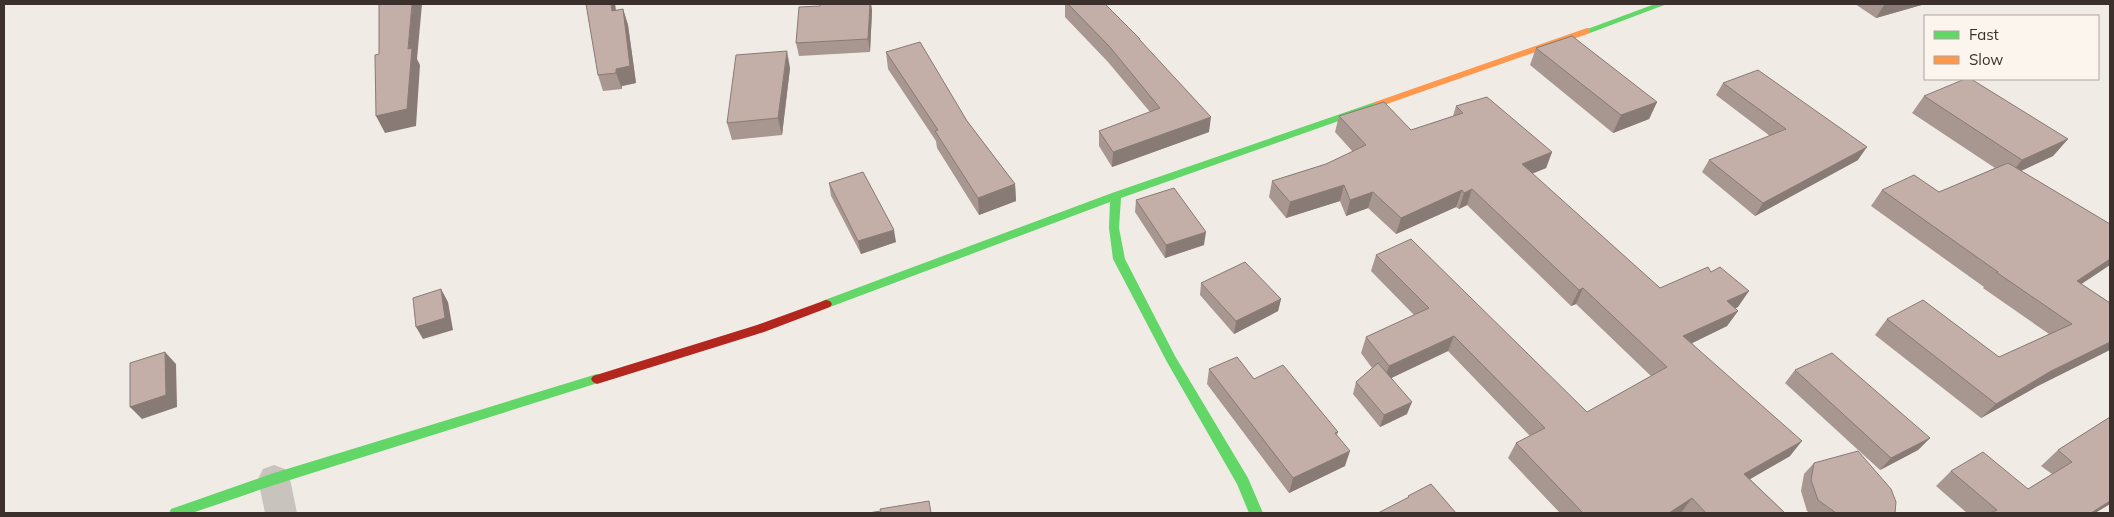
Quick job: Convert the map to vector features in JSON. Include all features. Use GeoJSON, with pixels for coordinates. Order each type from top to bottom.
{"type":"FeatureCollection","features":[{"type":"Feature","properties":{"kind":"street"},"geometry":{"type":"LineString","coordinates":[[176,513],[274,479],[760,329],[1116,196],[1663,4]]}},
{"type":"Feature","properties":{"kind":"street"},"geometry":{"type":"LineString","coordinates":[[1116,196],[1114,228],[1119,259],[1171,358],[1243,482],[1256,513]]}},
{"type":"Feature","properties":{"kind":"street"},"geometry":{"type":"LineString","coordinates":[[274,479],[281,513]]}},
{"type":"Feature","properties":{"kind":"building"},"geometry":{"type":"Polygon","coordinates":[[[379,4],[412,4],[408,49],[412,48],[407,109],[376,116],[375,55],[379,54],[379,4]]]}},
{"type":"Feature","properties":{"kind":"building"},"geometry":{"type":"Polygon","coordinates":[[[586,4],[611,4],[612,11],[623,9],[630,66],[616,69],[616,73],[598,75],[586,4]]]}},
{"type":"Feature","properties":{"kind":"building"},"geometry":{"type":"Polygon","coordinates":[[[821,4],[870,4],[868,39],[796,43],[799,7],[820,6],[821,4]]]}},
{"type":"Feature","properties":{"kind":"building"},"geometry":{"type":"Polygon","coordinates":[[[1068,4],[1105,4],[1140,39],[1211,117],[1113,152],[1099,131],[1160,108],[1109,46],[1068,4]]]}},
{"type":"Feature","properties":{"kind":"building"},"geometry":{"type":"Polygon","coordinates":[[[1572,36],[1657,102],[1621,115],[1536,48],[1572,36]]]}},
{"type":"Feature","properties":{"kind":"building"},"geometry":{"type":"Polygon","coordinates":[[[920,42],[967,121],[1015,184],[978,198],[935,131],[938,130],[886,52],[920,42]]]}},
{"type":"Feature","properties":{"kind":"building"},"geometry":{"type":"Polygon","coordinates":[[[787,51],[778,118],[727,123],[736,55],[787,51]]]}},
{"type":"Feature","properties":{"kind":"building"},"geometry":{"type":"Polygon","coordinates":[[[1758,70],[1867,147],[1763,203],[1709,160],[1786,129],[1723,83],[1758,70]]]}},
{"type":"Feature","properties":{"kind":"building"},"geometry":{"type":"Polygon","coordinates":[[[1963,80],[1973,80],[2068,139],[2022,160],[1924,96],[1963,80]]]}},
{"type":"Feature","properties":{"kind":"building"},"geometry":{"type":"Polygon","coordinates":[[[1487,97],[1552,152],[1522,164],[1660,288],[1708,267],[1711,272],[1720,267],[1749,291],[1727,301],[1738,311],[1683,336],[1802,441],[1744,474],[1785,513],[1706,513],[1692,498],[1669,513],[1583,513],[1516,443],[1545,428],[1454,336],[1389,366],[1366,337],[1429,308],[1376,255],[1411,239],[1587,412],[1667,367],[1583,288],[1579,290],[1472,189],[1464,193],[1462,190],[1401,218],[1373,192],[1350,200],[1344,185],[1290,202],[1272,181],[1326,164],[1366,145],[1339,116],[1384,102],[1411,130],[1463,113],[1456,106],[1487,97]]]}},
{"type":"Feature","properties":{"kind":"building"},"geometry":{"type":"Polygon","coordinates":[[[2008,163],[2110,224],[2110,259],[2077,281],[2110,303],[2110,342],[2051,371],[1996,404],[1887,319],[1923,300],[1999,357],[2072,324],[1882,190],[1914,175],[1939,192],[2008,163]]]}},
{"type":"Feature","properties":{"kind":"building"},"geometry":{"type":"Polygon","coordinates":[[[863,172],[894,230],[858,241],[829,183],[863,172]]]}},
{"type":"Feature","properties":{"kind":"building"},"geometry":{"type":"Polygon","coordinates":[[[1174,188],[1206,232],[1166,245],[1136,200],[1174,188]]]}},
{"type":"Feature","properties":{"kind":"building"},"geometry":{"type":"Polygon","coordinates":[[[1245,262],[1281,299],[1236,321],[1201,283],[1245,262]]]}},
{"type":"Feature","properties":{"kind":"building"},"geometry":{"type":"Polygon","coordinates":[[[441,289],[445,318],[416,327],[413,298],[441,289]]]}},
{"type":"Feature","properties":{"kind":"building"},"geometry":{"type":"Polygon","coordinates":[[[165,352],[166,395],[130,407],[130,363],[165,352]]]}},
{"type":"Feature","properties":{"kind":"building"},"geometry":{"type":"Polygon","coordinates":[[[1832,353],[1930,438],[1891,458],[1795,370],[1832,353]]]}},
{"type":"Feature","properties":{"kind":"building"},"geometry":{"type":"Polygon","coordinates":[[[1237,357],[1254,379],[1283,365],[1338,432],[1335,433],[1350,451],[1293,478],[1209,369],[1237,357]]]}},
{"type":"Feature","properties":{"kind":"building"},"geometry":{"type":"Polygon","coordinates":[[[1378,363],[1412,402],[1384,415],[1356,382],[1378,363]]]}},
{"type":"Feature","properties":{"kind":"building"},"geometry":{"type":"Polygon","coordinates":[[[2110,417],[2110,501],[2091,513],[1991,513],[1997,510],[1951,471],[1983,452],[2028,489],[2072,462],[2058,450],[2110,417]]]}},
{"type":"Feature","properties":{"kind":"building"},"geometry":{"type":"Polygon","coordinates":[[[1858,451],[1891,489],[1896,502],[1895,513],[1836,513],[1818,500],[1811,480],[1814,463],[1858,451]]]}},
{"type":"Feature","properties":{"kind":"building"},"geometry":{"type":"Polygon","coordinates":[[[1431,484],[1456,513],[1378,513],[1409,497],[1431,484]]]}},
{"type":"Feature","properties":{"kind":"building"},"geometry":{"type":"Polygon","coordinates":[[[929,501],[931,513],[868,513],[881,511],[880,509],[929,501]]]}},
{"type":"Feature","properties":{"kind":"traffic: fast"},"geometry":{"type":"LineString","coordinates":[[1587,31],[1663,4]]}},
{"type":"Feature","properties":{"kind":"traffic: fast"},"geometry":{"type":"LineString","coordinates":[[826,304],[1116,196],[1378,104]]}},
{"type":"Feature","properties":{"kind":"traffic: fast"},"geometry":{"type":"LineString","coordinates":[[1116,196],[1114,228],[1119,259],[1171,359],[1243,482],[1256,513]]}},
{"type":"Feature","properties":{"kind":"traffic: fast"},"geometry":{"type":"LineString","coordinates":[[176,513],[274,479],[597,379]]}},
{"type":"Feature","properties":{"kind":"traffic: slow"},"geometry":{"type":"LineString","coordinates":[[1378,104],[1587,31]]}},
{"type":"Feature","properties":{"kind":"traffic: jam"},"geometry":{"type":"LineString","coordinates":[[597,379],[760,329],[826,304]]}}]}
